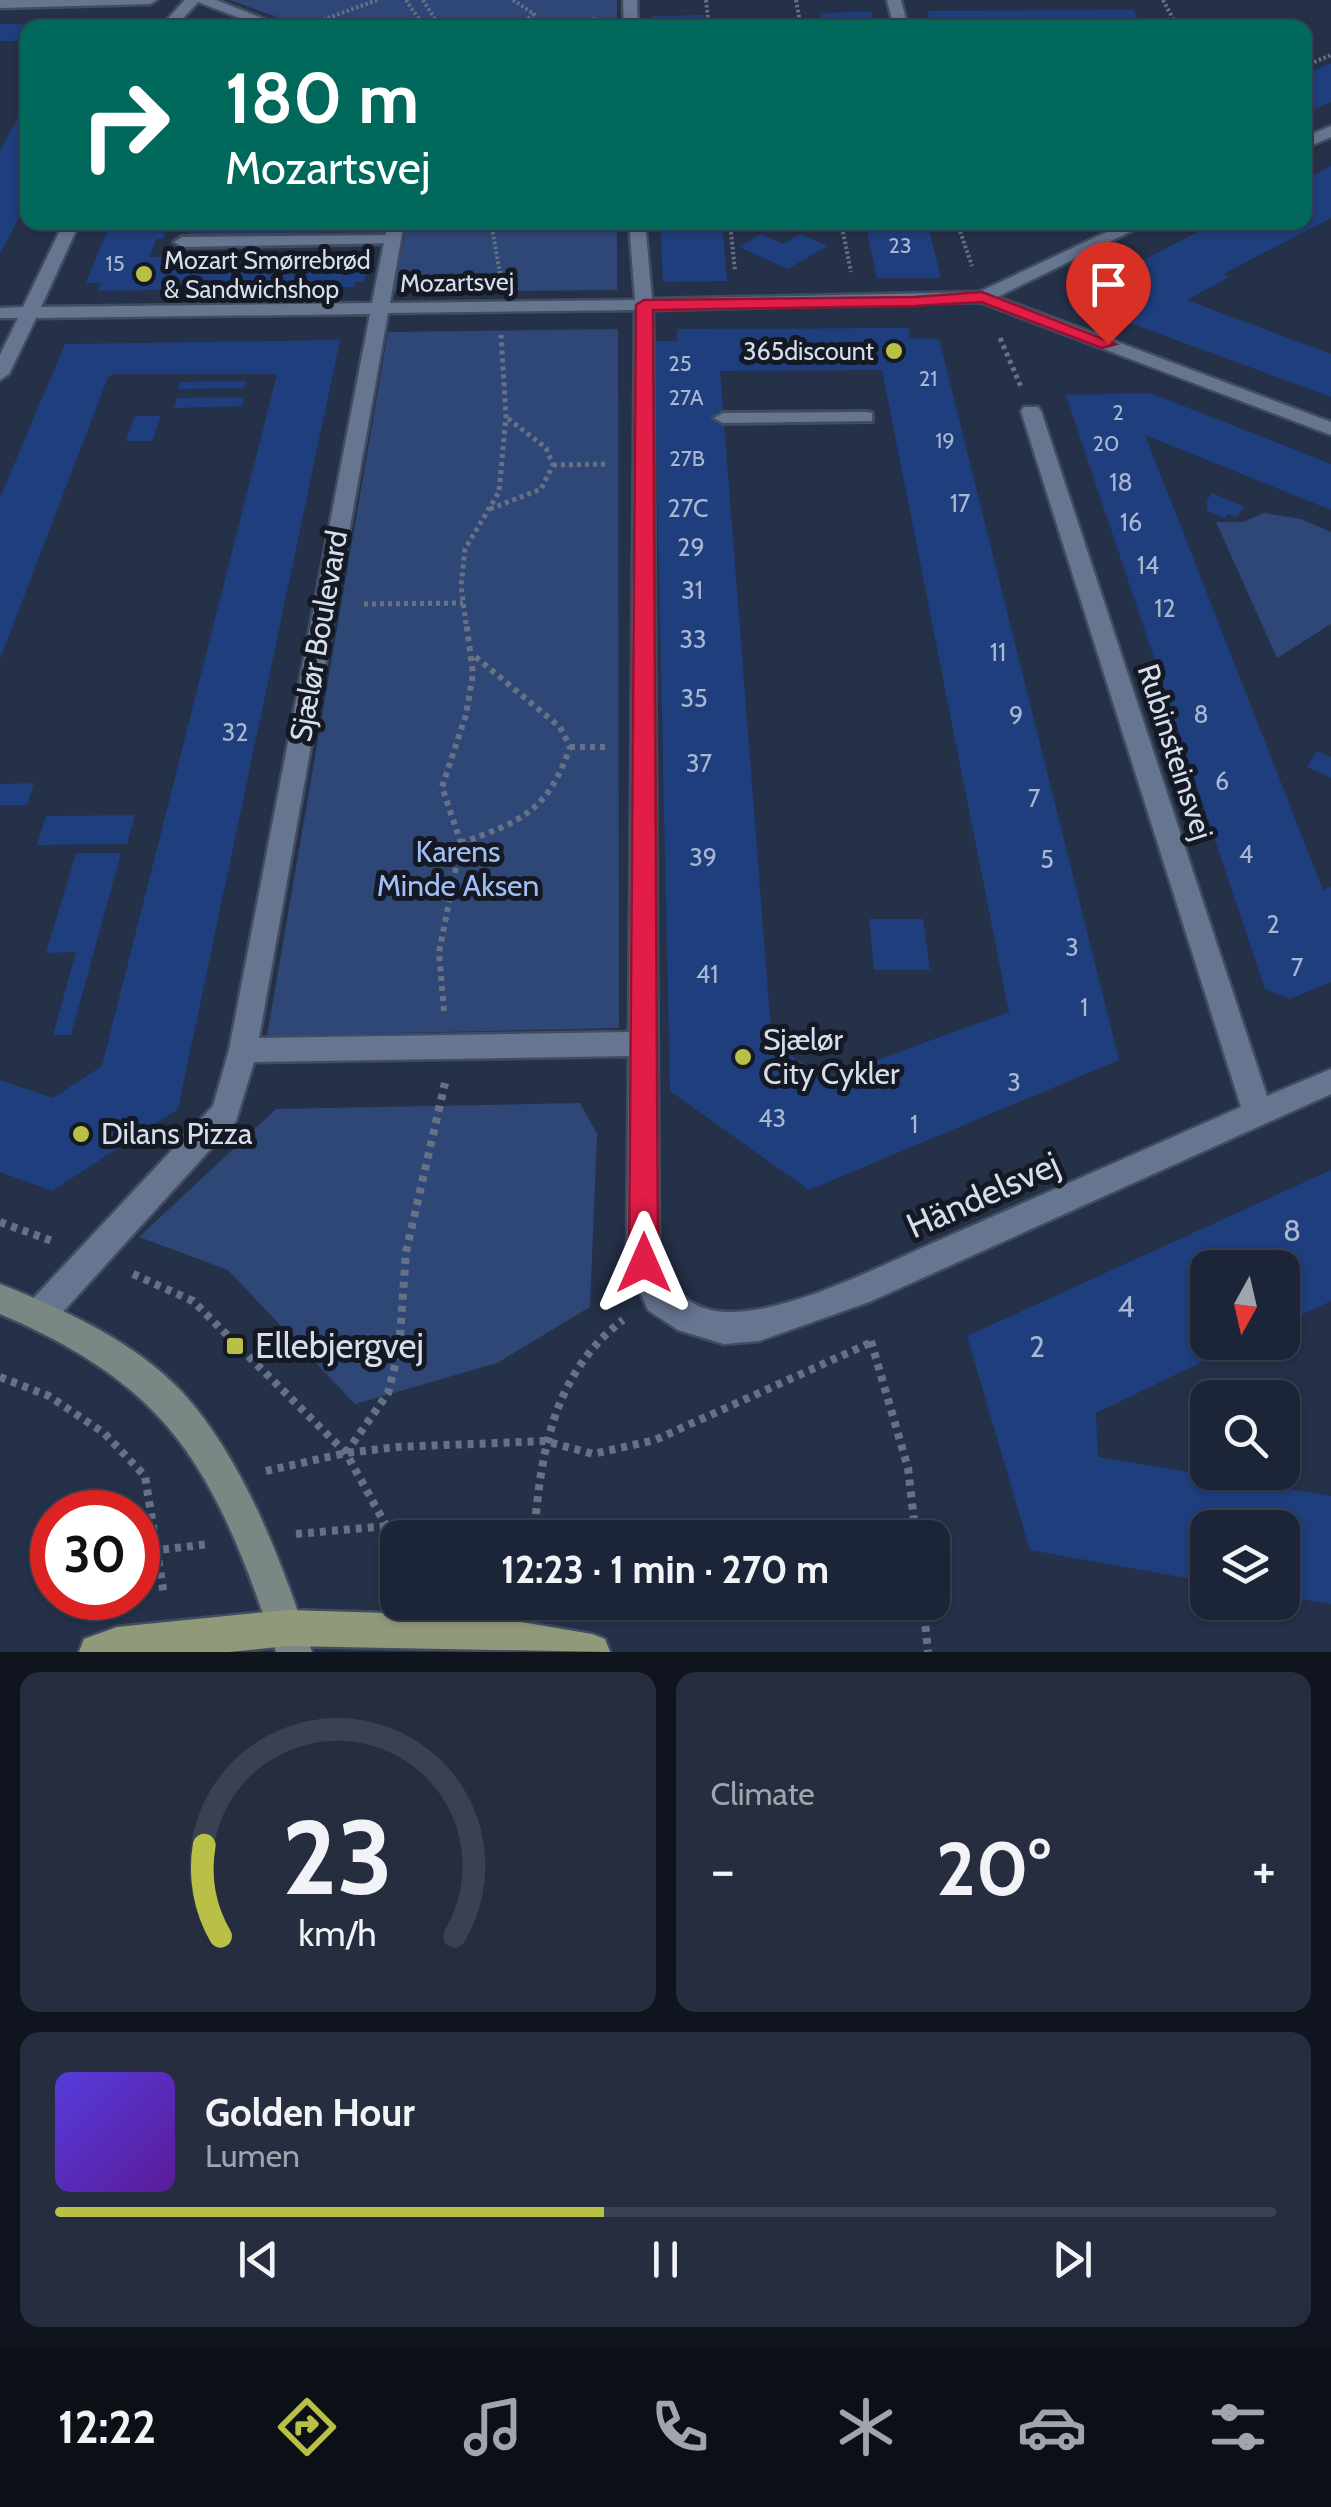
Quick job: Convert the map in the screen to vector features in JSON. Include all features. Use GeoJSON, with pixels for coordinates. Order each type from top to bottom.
{"type":"FeatureCollection","features":[{"type":"Feature","properties":{"kind":"main road"},"geometry":{"type":"LineString","coordinates":[[97,1652],[118,1645],[486,1634],[592,1652]]}},
{"type":"Feature","properties":{"kind":"street"},"geometry":{"type":"LineString","coordinates":[[0,4],[150,0]]}},
{"type":"Feature","properties":{"kind":"street"},"geometry":{"type":"LineString","coordinates":[[173,20],[192,0]]}},
{"type":"Feature","properties":{"kind":"street"},"geometry":{"type":"LineString","coordinates":[[204,0],[258,20]]}},
{"type":"Feature","properties":{"kind":"street"},"geometry":{"type":"LineString","coordinates":[[0,374],[68,230]]}},
{"type":"Feature","properties":{"kind":"street"},"geometry":{"type":"LineString","coordinates":[[638,230],[650,418],[644,463],[644,1263],[659,1300]]}},
{"type":"Feature","properties":{"kind":"street"},"geometry":{"type":"LineString","coordinates":[[982,297],[1125,230]]}},
{"type":"Feature","properties":{"kind":"street","name":"Sjælør Boulevard"},"geometry":{"type":"LineString","coordinates":[[40,1314],[226,1112],[243,1050],[394,231]]}},
{"type":"Feature","properties":{"kind":"street"},"geometry":{"type":"LineString","coordinates":[[982,297],[1331,429]]}},
{"type":"Feature","properties":{"kind":"street","name":"Mozartsvej"},"geometry":{"type":"LineString","coordinates":[[0,313],[914,302],[982,297]]}},
{"type":"Feature","properties":{"kind":"street","name":"Rubinsteinsvej"},"geometry":{"type":"LineString","coordinates":[[1031,411],[1258,1114]]}},
{"type":"Feature","properties":{"kind":"street"},"geometry":{"type":"LineString","coordinates":[[243,1050],[644,1044]]}},
{"type":"Feature","properties":{"kind":"street","name":"Händelsvej"},"geometry":{"type":"LineString","coordinates":[[659,1300],[689,1318],[724,1328],[760,1326],[858,1291],[1331,1081]]}},
{"type":"Feature","properties":{"kind":"street"},"geometry":{"type":"LineString","coordinates":[[0,1299],[40,1314],[170,1404],[221,1481],[290,1640]]}},
{"type":"Feature","properties":{"kind":"lane"},"geometry":{"type":"LineString","coordinates":[[182,242],[394,231]]}},
{"type":"Feature","properties":{"kind":"lane"},"geometry":{"type":"LineString","coordinates":[[724,418],[866,417]]}},
{"type":"Feature","properties":{"kind":"path"},"geometry":{"type":"LineString","coordinates":[[324,20],[376,0]]}},
{"type":"Feature","properties":{"kind":"path"},"geometry":{"type":"LineString","coordinates":[[423,0],[438,20]]}},
{"type":"Feature","properties":{"kind":"path"},"geometry":{"type":"LineString","coordinates":[[513,0],[534,14],[526,20]]}},
{"type":"Feature","properties":{"kind":"path"},"geometry":{"type":"LineString","coordinates":[[346,1453],[388,1392],[398,1350],[406,1252],[444,1086],[447,1046],[439,952],[461,843],[442,787],[466,715],[472,654],[463,602],[465,549],[499,492],[506,417],[499,307],[502,282],[492,230]]}},
{"type":"Feature","properties":{"kind":"path"},"geometry":{"type":"LineString","coordinates":[[731,230],[739,304]]}},
{"type":"Feature","properties":{"kind":"path"},"geometry":{"type":"LineString","coordinates":[[843,230],[857,302]]}},
{"type":"Feature","properties":{"kind":"path"},"geometry":{"type":"LineString","coordinates":[[960,230],[982,297],[1031,411]]}},
{"type":"Feature","properties":{"kind":"path"},"geometry":{"type":"LineString","coordinates":[[506,417],[546,448],[553,465]]}},
{"type":"Feature","properties":{"kind":"path"},"geometry":{"type":"LineString","coordinates":[[553,465],[644,463]]}},
{"type":"Feature","properties":{"kind":"path"},"geometry":{"type":"LineString","coordinates":[[489,510],[540,488],[553,465]]}},
{"type":"Feature","properties":{"kind":"path"},"geometry":{"type":"LineString","coordinates":[[324,605],[463,602]]}},
{"type":"Feature","properties":{"kind":"path"},"geometry":{"type":"LineString","coordinates":[[461,843],[533,813],[550,799],[561,780],[570,747],[560,727],[472,654]]}},
{"type":"Feature","properties":{"kind":"path"},"geometry":{"type":"LineString","coordinates":[[94,1256],[193,1301],[346,1453],[384,1520]]}},
{"type":"Feature","properties":{"kind":"path"},"geometry":{"type":"LineString","coordinates":[[858,1291],[908,1468],[914,1520]]}},
{"type":"Feature","properties":{"kind":"path"},"geometry":{"type":"LineString","coordinates":[[536,1520],[546,1441],[577,1365],[599,1334],[659,1300]]}},
{"type":"Feature","properties":{"kind":"path"},"geometry":{"type":"LineString","coordinates":[[221,1481],[346,1453],[397,1447],[546,1441],[594,1454],[655,1440],[872,1342]]}},
{"type":"Feature","properties":{"kind":"path"},"geometry":{"type":"LineString","coordinates":[[0,1377],[50,1396],[104,1433],[146,1476],[148,1490]]}},
{"type":"Feature","properties":{"kind":"path"},"geometry":{"type":"LineString","coordinates":[[160,1550],[380,1527]]}},
{"type":"Feature","properties":{"kind":"path"},"geometry":{"type":"LineString","coordinates":[[924,1620],[928,1652]]}},
{"type":"Feature","properties":{"kind":"green space"},"geometry":{"type":"Polygon","coordinates":[[[230,0],[617,0],[617,20],[285,20],[230,0]]]}},
{"type":"Feature","properties":{"kind":"green space"},"geometry":{"type":"Polygon","coordinates":[[[406,230],[617,230],[617,290],[394,292],[406,230]]]}},
{"type":"Feature","properties":{"kind":"green space","name":"Karens Minde Aksen"},"geometry":{"type":"Polygon","coordinates":[[[618,329],[619,1028],[267,1036],[388,332],[618,329]]]}},
{"type":"Feature","properties":{"kind":"green space"},"geometry":{"type":"Polygon","coordinates":[[[1264,513],[1301,519],[1331,532],[1331,624],[1277,658],[1216,522],[1243,522],[1264,513]]]}},
{"type":"Feature","properties":{"kind":"green space"},"geometry":{"type":"Polygon","coordinates":[[[580,1103],[597,1134],[590,1307],[497,1363],[355,1404],[228,1270],[139,1237],[276,1109],[580,1103]]]}},
{"type":"Feature","properties":{"kind":"building"},"geometry":{"type":"Polygon","coordinates":[[[1133,10],[1139,20],[930,20],[927,11],[1133,10]]]}},
{"type":"Feature","properties":{"kind":"building"},"geometry":{"type":"Polygon","coordinates":[[[871,12],[873,20],[821,20],[820,13],[871,12]]]}},
{"type":"Feature","properties":{"kind":"building"},"geometry":{"type":"Polygon","coordinates":[[[703,15],[703,20],[651,20],[651,16],[703,15]]]}},
{"type":"Feature","properties":{"kind":"building"},"geometry":{"type":"Polygon","coordinates":[[[0,24],[20,24],[20,41],[0,41],[0,24]]]}},
{"type":"Feature","properties":{"kind":"building"},"geometry":{"type":"Polygon","coordinates":[[[1331,63],[1331,102],[1312,111],[1312,71],[1331,63]]]}},
{"type":"Feature","properties":{"kind":"building"},"geometry":{"type":"Polygon","coordinates":[[[20,114],[20,215],[0,254],[0,150],[20,114]]]}},
{"type":"Feature","properties":{"kind":"building"},"geometry":{"type":"Polygon","coordinates":[[[1331,166],[1331,218],[1312,228],[1312,176],[1331,166]]]}},
{"type":"Feature","properties":{"kind":"building"},"geometry":{"type":"Polygon","coordinates":[[[108,230],[166,230],[163,239],[156,239],[150,257],[370,254],[364,282],[355,282],[354,287],[98,291],[101,283],[86,283],[108,230]]]}},
{"type":"Feature","properties":{"kind":"building"},"geometry":{"type":"Polygon","coordinates":[[[191,230],[319,230],[318,233],[189,235],[191,230]]]}},
{"type":"Feature","properties":{"kind":"building"},"geometry":{"type":"Polygon","coordinates":[[[660,230],[723,230],[727,281],[663,282],[660,230]]]}},
{"type":"Feature","properties":{"kind":"building"},"geometry":{"type":"Polygon","coordinates":[[[867,230],[929,230],[941,278],[877,278],[867,230]]]}},
{"type":"Feature","properties":{"kind":"building"},"geometry":{"type":"Polygon","coordinates":[[[1201,230],[1308,230],[1223,274],[1229,277],[1187,300],[1331,354],[1331,397],[1089,308],[1085,290],[1201,230]]]}},
{"type":"Feature","properties":{"kind":"building"},"geometry":{"type":"Polygon","coordinates":[[[761,234],[783,244],[801,234],[827,246],[788,269],[739,247],[761,234]]]}},
{"type":"Feature","properties":{"kind":"building"},"geometry":{"type":"Polygon","coordinates":[[[908,328],[910,338],[939,339],[1119,1060],[809,1190],[670,1091],[654,341],[677,341],[677,329],[908,328]],[[882,370],[720,371],[772,1044],[827,1078],[1009,1012],[882,370]]]}},
{"type":"Feature","properties":{"kind":"building"},"geometry":{"type":"Polygon","coordinates":[[[340,340],[178,1109],[52,1191],[0,1172],[0,1080],[53,1098],[102,1066],[277,374],[108,377],[0,659],[0,498],[65,344],[340,340]]]}},
{"type":"Feature","properties":{"kind":"building"},"geometry":{"type":"Polygon","coordinates":[[[246,381],[244,388],[178,389],[180,382],[246,381]]]}},
{"type":"Feature","properties":{"kind":"building"},"geometry":{"type":"Polygon","coordinates":[[[1150,393],[1331,464],[1331,510],[1145,435],[1323,890],[1331,887],[1331,982],[1290,999],[1265,989],[1066,395],[1150,393]]]}},
{"type":"Feature","properties":{"kind":"building"},"geometry":{"type":"Polygon","coordinates":[[[244,397],[242,406],[174,408],[177,398],[244,397]]]}},
{"type":"Feature","properties":{"kind":"building"},"geometry":{"type":"Polygon","coordinates":[[[135,416],[161,416],[152,441],[126,441],[135,416]]]}},
{"type":"Feature","properties":{"kind":"building"},"geometry":{"type":"Polygon","coordinates":[[[1212,493],[1245,507],[1236,517],[1228,514],[1224,518],[1207,511],[1212,493]]]}},
{"type":"Feature","properties":{"kind":"building"},"geometry":{"type":"Polygon","coordinates":[[[1317,751],[1331,757],[1331,778],[1307,767],[1317,751]]]}},
{"type":"Feature","properties":{"kind":"building"},"geometry":{"type":"Polygon","coordinates":[[[34,783],[27,805],[0,805],[0,784],[34,783]]]}},
{"type":"Feature","properties":{"kind":"building"},"geometry":{"type":"Polygon","coordinates":[[[135,815],[127,844],[37,845],[46,816],[135,815]]]}},
{"type":"Feature","properties":{"kind":"building"},"geometry":{"type":"Polygon","coordinates":[[[76,853],[121,853],[71,1035],[53,1035],[76,952],[46,953],[76,853]]]}},
{"type":"Feature","properties":{"kind":"building"},"geometry":{"type":"Polygon","coordinates":[[[869,919],[923,919],[930,970],[874,970],[869,919]]]}},
{"type":"Feature","properties":{"kind":"building"},"geometry":{"type":"Polygon","coordinates":[[[1331,1170],[1331,1301],[1300,1316],[1300,1250],[1190,1250],[1190,1360],[1206,1360],[1096,1413],[1098,1457],[1190,1472],[1190,1490],[1295,1490],[1331,1496],[1331,1604],[1300,1599],[1300,1510],[1190,1510],[1190,1579],[1030,1550],[967,1336],[1331,1170]]]}},
{"type":"Feature","properties":{"kind":"place","name":"Mozart Smørrebrød & Sandwichshop"},"geometry":{"type":"Point","coordinates":[144,274]}},
{"type":"Feature","properties":{"kind":"place","name":"365discount"},"geometry":{"type":"Point","coordinates":[894,351]}},
{"type":"Feature","properties":{"kind":"place","name":"Sjælør City Cykler"},"geometry":{"type":"Point","coordinates":[743,1057]}},
{"type":"Feature","properties":{"kind":"place","name":"Dilans Pizza"},"geometry":{"type":"Point","coordinates":[81,1134]}},
{"type":"Feature","properties":{"kind":"place","name":"Ellebjergvej"},"geometry":{"type":"Point","coordinates":[235,1346]}},
{"type":"Feature","properties":{"kind":"route"},"geometry":{"type":"LineString","coordinates":[[644,1263],[644,305],[914,302],[982,297],[1108,344]]}}]}
